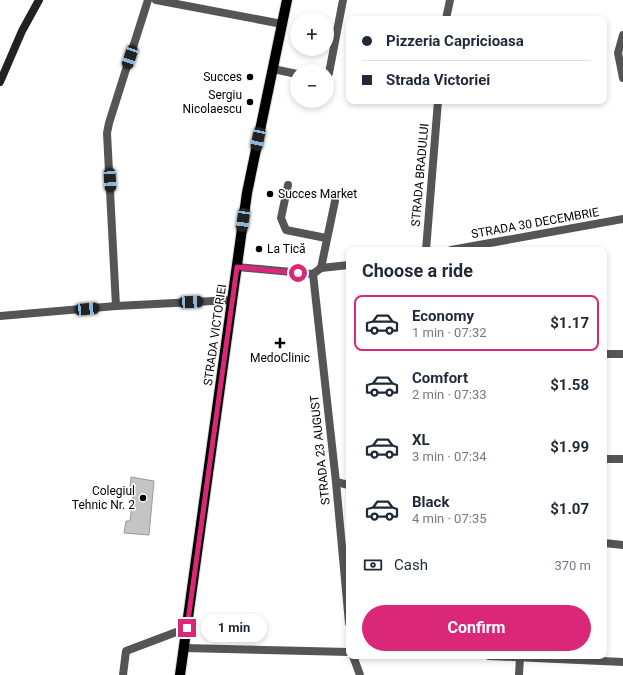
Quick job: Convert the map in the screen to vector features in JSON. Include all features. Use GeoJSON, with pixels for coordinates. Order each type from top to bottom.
{"type":"FeatureCollection","features":[{"type":"Feature","properties":{"kind":"main road","name":"STRADA VICTORIEI"},"geometry":{"type":"LineString","coordinates":[[180,675],[248,186],[287,0]]}},
{"type":"Feature","properties":{"kind":"street"},"geometry":{"type":"LineString","coordinates":[[0,82],[22,31],[39,0]]}},
{"type":"Feature","properties":{"kind":"street"},"geometry":{"type":"LineString","coordinates":[[116,306],[107,133],[148,0]]}},
{"type":"Feature","properties":{"kind":"street"},"geometry":{"type":"LineString","coordinates":[[156,0],[282,24]]}},
{"type":"Feature","properties":{"kind":"street"},"geometry":{"type":"LineString","coordinates":[[331,64],[343,0]]}},
{"type":"Feature","properties":{"kind":"street"},"geometry":{"type":"LineString","coordinates":[[447,16],[450,0]]}},
{"type":"Feature","properties":{"kind":"street"},"geometry":{"type":"LineString","coordinates":[[623,35],[618,53],[623,78]]}},
{"type":"Feature","properties":{"kind":"street"},"geometry":{"type":"LineString","coordinates":[[273,69],[290,73]]}},
{"type":"Feature","properties":{"kind":"street","name":"STRADA BRADULUI"},"geometry":{"type":"LineString","coordinates":[[426,247],[438,104]]}},
{"type":"Feature","properties":{"kind":"street"},"geometry":{"type":"LineString","coordinates":[[288,185],[281,218],[286,230],[326,238]]}},
{"type":"Feature","properties":{"kind":"street"},"geometry":{"type":"LineString","coordinates":[[321,268],[335,200]]}},
{"type":"Feature","properties":{"kind":"street","name":"STRADA 30 DECEMBRIE"},"geometry":{"type":"LineString","coordinates":[[468,247],[623,219]]}},
{"type":"Feature","properties":{"kind":"street"},"geometry":{"type":"LineString","coordinates":[[237,267],[313,274],[321,268],[346,264]]}},
{"type":"Feature","properties":{"kind":"street","name":"STRADA 23 AUGUST"},"geometry":{"type":"LineString","coordinates":[[313,274],[336,482],[346,590]]}},
{"type":"Feature","properties":{"kind":"street"},"geometry":{"type":"LineString","coordinates":[[0,316],[116,306],[233,300]]}},
{"type":"Feature","properties":{"kind":"street"},"geometry":{"type":"LineString","coordinates":[[607,354],[623,354]]}},
{"type":"Feature","properties":{"kind":"street"},"geometry":{"type":"LineString","coordinates":[[607,459],[623,459]]}},
{"type":"Feature","properties":{"kind":"street"},"geometry":{"type":"LineString","coordinates":[[336,482],[346,484]]}},
{"type":"Feature","properties":{"kind":"street"},"geometry":{"type":"LineString","coordinates":[[607,543],[623,545]]}},
{"type":"Feature","properties":{"kind":"street"},"geometry":{"type":"LineString","coordinates":[[123,675],[126,652],[187,628]]}},
{"type":"Feature","properties":{"kind":"street"},"geometry":{"type":"LineString","coordinates":[[184,648],[346,652]]}},
{"type":"Feature","properties":{"kind":"street"},"geometry":{"type":"LineString","coordinates":[[354,659],[360,675]]}},
{"type":"Feature","properties":{"kind":"street"},"geometry":{"type":"LineString","coordinates":[[519,675],[520,659]]}},
{"type":"Feature","properties":{"kind":"street"},"geometry":{"type":"LineString","coordinates":[[561,659],[623,662]]}},
{"type":"Feature","properties":{"kind":"building","name":"Colegiul Tehnic Nr. 2"},"geometry":{"type":"Polygon","coordinates":[[[131,477],[154,481],[149,535],[124,533],[126,521],[130,521],[134,488],[130,487],[131,477]]]}},
{"type":"Feature","properties":{"kind":"place","name":"Succes"},"geometry":{"type":"Point","coordinates":[250,77]}},
{"type":"Feature","properties":{"kind":"place","name":"Sergiu Nicolaescu"},"geometry":{"type":"Point","coordinates":[250,102]}},
{"type":"Feature","properties":{"kind":"place","name":"Succes Market"},"geometry":{"type":"Point","coordinates":[270,194]}},
{"type":"Feature","properties":{"kind":"place","name":"La Tică"},"geometry":{"type":"Point","coordinates":[259,249]}},
{"type":"Feature","properties":{"kind":"place","name":"MedoClinic"},"geometry":{"type":"Point","coordinates":[280,343]}},
{"type":"Feature","properties":{"kind":"place","name":"Colegiul Tehnic Nr. 2"},"geometry":{"type":"Point","coordinates":[143,498]}},
{"type":"Feature","properties":{"kind":"route"},"geometry":{"type":"LineString","coordinates":[[187,628],[237,267],[298,273]]}}]}
